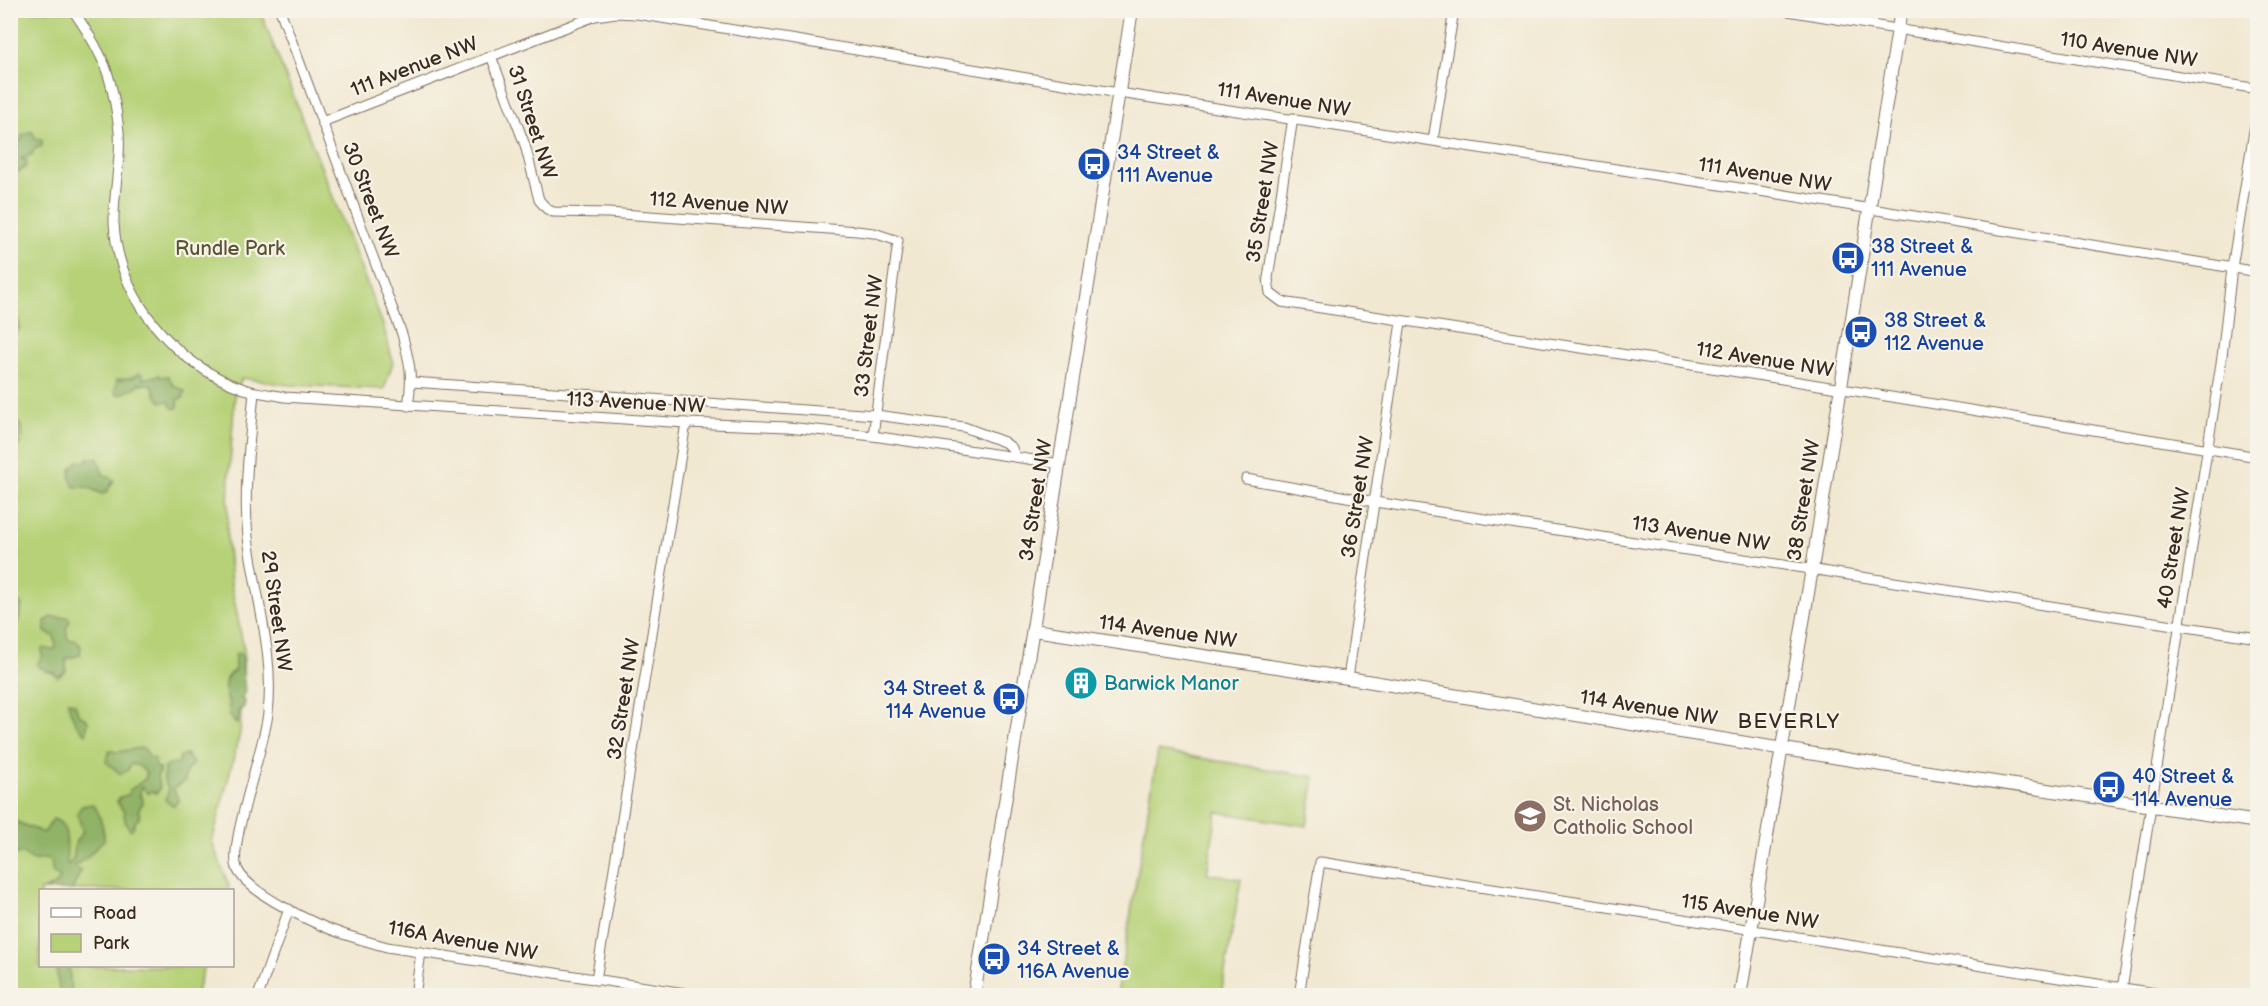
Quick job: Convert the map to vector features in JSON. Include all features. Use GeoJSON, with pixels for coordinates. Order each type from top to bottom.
{"type":"FeatureCollection","features":[{"type":"Feature","properties":{"kind":"street","name":"113 Avenue NW"},"geometry":{"type":"LineString","coordinates":[[73,10],[100,54],[115,105],[119,125],[114,221],[119,254],[129,285],[150,319],[176,348],[207,371],[254,392],[284,397],[686,423],[788,427],[873,436],[1060,464]]}},
{"type":"Feature","properties":{"kind":"street","name":"30 Street NW"},"geometry":{"type":"LineString","coordinates":[[280,10],[402,334],[412,382],[408,406]]}},
{"type":"Feature","properties":{"kind":"street","name":"34 Street NW"},"geometry":{"type":"LineString","coordinates":[[974,996],[1132,10]]}},
{"type":"Feature","properties":{"kind":"street"},"geometry":{"type":"LineString","coordinates":[[1433,140],[1454,10]]}},
{"type":"Feature","properties":{"kind":"street","name":"110 Avenue NW"},"geometry":{"type":"LineString","coordinates":[[1782,10],[2258,88]]}},
{"type":"Feature","properties":{"kind":"street","name":"38 Street NW"},"geometry":{"type":"LineString","coordinates":[[1740,996],[1812,569],[1901,10]]}},
{"type":"Feature","properties":{"kind":"street","name":"111 Avenue NW"},"geometry":{"type":"LineString","coordinates":[[322,122],[595,16],[637,12],[1119,93],[1779,194],[2258,272]]}},
{"type":"Feature","properties":{"kind":"street","name":"31 Street NW"},"geometry":{"type":"LineString","coordinates":[[491,56],[525,145],[539,200]]}},
{"type":"Feature","properties":{"kind":"street","name":"40 Street NW"},"geometry":{"type":"LineString","coordinates":[[2121,991],[2222,357],[2232,268],[2258,106]]}},
{"type":"Feature","properties":{"kind":"street","name":"35 Street NW"},"geometry":{"type":"LineString","coordinates":[[1270,293],[1268,278],[1293,118]]}},
{"type":"Feature","properties":{"kind":"street","name":"112 Avenue NW"},"geometry":{"type":"LineString","coordinates":[[539,200],[553,212],[608,213],[857,231],[874,233],[898,241]]}},
{"type":"Feature","properties":{"kind":"street","name":"33 Street NW"},"geometry":{"type":"LineString","coordinates":[[873,436],[898,241]]}},
{"type":"Feature","properties":{"kind":"street","name":"112 Avenue NW"},"geometry":{"type":"LineString","coordinates":[[1270,293],[1282,302],[1401,322],[1841,389],[2258,457]]}},
{"type":"Feature","properties":{"kind":"street","name":"36 Street NW"},"geometry":{"type":"LineString","coordinates":[[1347,678],[1401,322]]}},
{"type":"Feature","properties":{"kind":"street","name":"113 Avenue NW"},"geometry":{"type":"LineString","coordinates":[[412,382],[876,415],[964,427],[1004,442],[1012,448],[1015,457]]}},
{"type":"Feature","properties":{"kind":"street","name":"29 Street NW"},"geometry":{"type":"LineString","coordinates":[[237,868],[236,841],[264,741],[269,712],[266,643],[248,538],[246,509],[254,392]]}},
{"type":"Feature","properties":{"kind":"street","name":"32 Street NW"},"geometry":{"type":"LineString","coordinates":[[596,980],[686,423]]}},
{"type":"Feature","properties":{"kind":"street","name":"113 Avenue NW"},"geometry":{"type":"LineString","coordinates":[[1246,479],[2258,638]]}},
{"type":"Feature","properties":{"kind":"street","name":"114 Avenue NW"},"geometry":{"type":"LineString","coordinates":[[1034,630],[2258,822]]}},
{"type":"Feature","properties":{"kind":"street","name":"115 Avenue NW"},"geometry":{"type":"LineString","coordinates":[[1299,996],[1320,862],[2121,991],[2174,996]]}},
{"type":"Feature","properties":{"kind":"street","name":"116A Avenue NW"},"geometry":{"type":"LineString","coordinates":[[237,868],[253,888],[303,917],[344,934],[387,946],[704,996]]}},
{"type":"Feature","properties":{"kind":"street"},"geometry":{"type":"LineString","coordinates":[[258,996],[289,909]]}},
{"type":"Feature","properties":{"kind":"street"},"geometry":{"type":"LineString","coordinates":[[415,996],[421,952]]}},
{"type":"Feature","properties":{"kind":"green space","name":"Rundle Park"},"geometry":{"type":"Polygon","coordinates":[[[10,11],[260,11],[383,325],[393,362],[384,389],[288,385],[242,378],[235,393],[227,537],[231,584],[244,650],[240,733],[212,842],[228,889],[39,889],[39,967],[204,967],[196,995],[11,995],[10,11]]]}},
{"type":"Feature","properties":{"kind":"green space"},"geometry":{"type":"Polygon","coordinates":[[[32,131],[36,139],[42,140],[42,146],[34,149],[32,155],[29,154],[27,158],[21,158],[27,162],[25,168],[11,176],[11,144],[21,141],[22,135],[32,131]]]}},
{"type":"Feature","properties":{"kind":"green space"},"geometry":{"type":"Polygon","coordinates":[[[10,316],[18,320],[20,328],[11,337],[10,316]]]}},
{"type":"Feature","properties":{"kind":"green space"},"geometry":{"type":"Polygon","coordinates":[[[139,373],[143,375],[143,379],[159,375],[168,376],[173,385],[185,391],[183,398],[178,399],[178,407],[175,409],[171,407],[169,401],[161,402],[149,384],[139,384],[118,395],[115,392],[117,380],[133,377],[139,373]]]}},
{"type":"Feature","properties":{"kind":"green space"},"geometry":{"type":"Polygon","coordinates":[[[11,414],[20,425],[23,436],[20,445],[11,447],[11,414]]]}},
{"type":"Feature","properties":{"kind":"green space"},"geometry":{"type":"Polygon","coordinates":[[[88,458],[98,459],[103,474],[114,480],[106,493],[102,494],[87,487],[74,487],[70,478],[71,469],[78,461],[86,462],[88,458]]]}},
{"type":"Feature","properties":{"kind":"green space"},"geometry":{"type":"Polygon","coordinates":[[[11,542],[17,545],[18,560],[11,566],[11,542]]]}},
{"type":"Feature","properties":{"kind":"green space"},"geometry":{"type":"Polygon","coordinates":[[[13,598],[22,605],[18,622],[11,631],[11,599],[13,598]]]}},
{"type":"Feature","properties":{"kind":"green space"},"geometry":{"type":"Polygon","coordinates":[[[52,617],[68,617],[70,621],[66,628],[68,640],[76,640],[81,647],[80,655],[66,659],[66,671],[58,677],[37,665],[43,656],[41,652],[43,648],[52,650],[56,648],[54,636],[45,632],[45,621],[52,617]]]}},
{"type":"Feature","properties":{"kind":"green space"},"geometry":{"type":"Polygon","coordinates":[[[239,653],[244,659],[242,663],[245,693],[241,699],[245,701],[244,707],[239,710],[238,724],[229,714],[225,685],[229,675],[235,670],[235,654],[239,653]]]}},
{"type":"Feature","properties":{"kind":"green space"},"geometry":{"type":"Polygon","coordinates":[[[68,701],[75,704],[78,713],[88,721],[86,734],[74,719],[68,701]]]}},
{"type":"Feature","properties":{"kind":"green space"},"geometry":{"type":"Polygon","coordinates":[[[145,749],[149,757],[155,759],[155,765],[160,770],[157,778],[160,789],[156,793],[151,791],[149,794],[141,786],[140,796],[142,796],[143,803],[138,811],[140,818],[130,830],[125,821],[124,812],[117,802],[120,797],[128,795],[129,791],[146,778],[146,772],[139,766],[131,764],[128,770],[121,774],[106,762],[110,750],[116,752],[145,749]]]}},
{"type":"Feature","properties":{"kind":"green space"},"geometry":{"type":"Polygon","coordinates":[[[1158,751],[1315,777],[1307,826],[1217,812],[1207,873],[1241,879],[1221,995],[1117,995],[1158,751]]]}},
{"type":"Feature","properties":{"kind":"green space"},"geometry":{"type":"Polygon","coordinates":[[[186,754],[193,764],[186,771],[185,781],[173,788],[179,800],[174,806],[165,800],[169,790],[164,781],[164,768],[171,764],[178,764],[180,757],[186,754]]]}},
{"type":"Feature","properties":{"kind":"green space"},"geometry":{"type":"Polygon","coordinates":[[[92,804],[95,807],[104,832],[104,840],[86,858],[74,866],[81,871],[72,889],[45,889],[57,884],[60,877],[53,874],[51,861],[44,859],[34,861],[21,853],[13,855],[11,853],[11,822],[12,820],[44,833],[53,819],[59,822],[65,832],[67,865],[73,860],[76,841],[83,832],[77,813],[82,806],[92,804]]]}},
{"type":"Feature","properties":{"kind":"green space"},"geometry":{"type":"Polygon","coordinates":[[[56,967],[69,967],[71,989],[69,995],[65,995],[59,989],[56,967]]]}},
{"type":"Feature","properties":{"kind":"place","name":"34 Street & 111 Avenue"},"geometry":{"type":"Point","coordinates":[1094,164]}},
{"type":"Feature","properties":{"kind":"place","name":"38 Street & 111 Avenue"},"geometry":{"type":"Point","coordinates":[1848,258]}},
{"type":"Feature","properties":{"kind":"place","name":"38 Street & 112 Avenue"},"geometry":{"type":"Point","coordinates":[1861,332]}},
{"type":"Feature","properties":{"kind":"place","name":"Barwick Manor"},"geometry":{"type":"Point","coordinates":[1081,683]}},
{"type":"Feature","properties":{"kind":"place","name":"34 Street & 114 Avenue"},"geometry":{"type":"Point","coordinates":[1009,699]}},
{"type":"Feature","properties":{"kind":"place","name":"40 Street & 114 Avenue"},"geometry":{"type":"Point","coordinates":[2109,787]}},
{"type":"Feature","properties":{"kind":"place","name":"St. Nicholas Catholic School"},"geometry":{"type":"Point","coordinates":[1530,816]}},
{"type":"Feature","properties":{"kind":"place","name":"34 Street & 116A Avenue"},"geometry":{"type":"Point","coordinates":[994,959]}},
{"type":"Feature","properties":{"kind":"district","name":"BEVERLY"},"geometry":{"type":"Point","coordinates":[1789,721]}}]}
